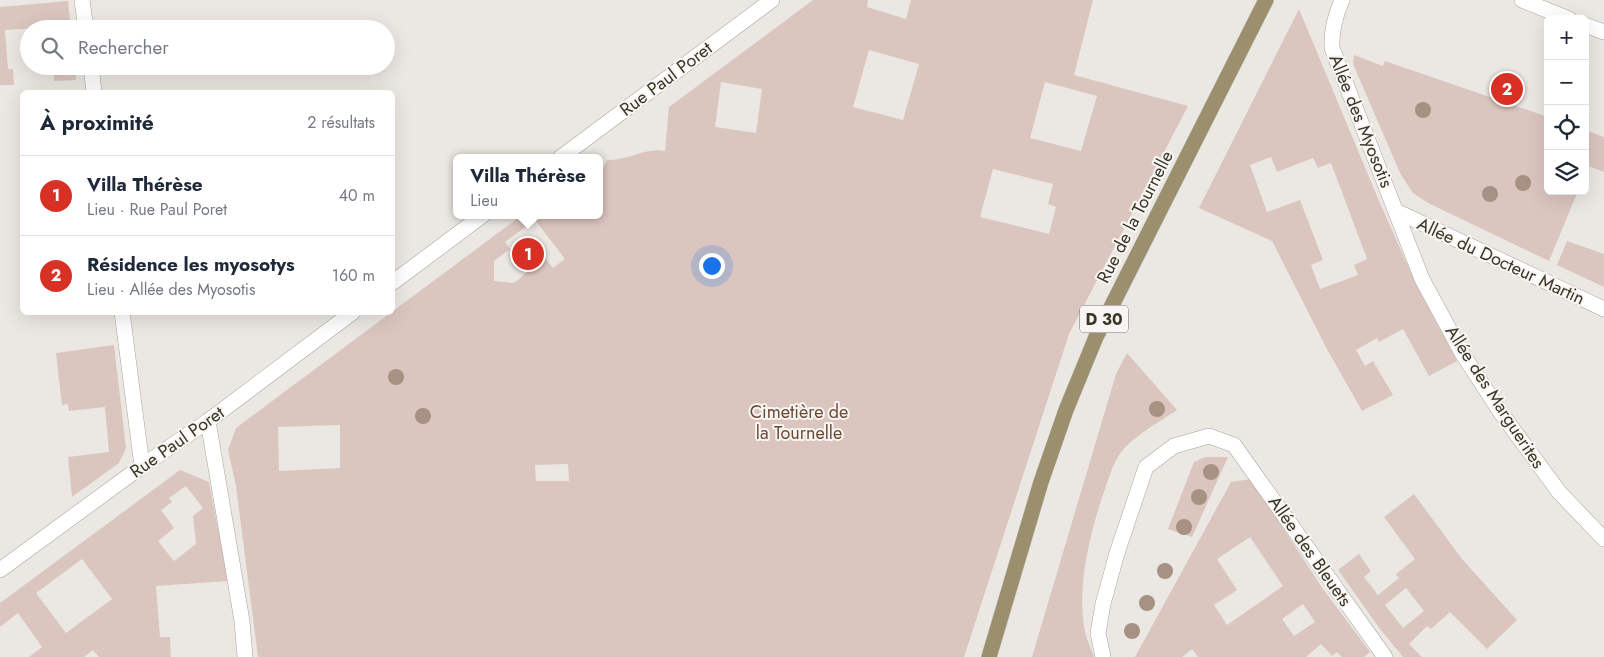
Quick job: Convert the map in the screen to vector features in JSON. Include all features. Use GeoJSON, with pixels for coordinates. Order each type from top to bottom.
{"type":"FeatureCollection","features":[{"type":"Feature","properties":{"kind":"main road","name":"Rue de la Tournelle"},"geometry":{"type":"LineString","coordinates":[[989,657],[1041,482],[1066,410],[1096,337],[1266,0]]}},
{"type":"Feature","properties":{"kind":"street"},"geometry":{"type":"LineString","coordinates":[[82,0],[85,20]]}},
{"type":"Feature","properties":{"kind":"street","name":"Rue Paul Poret"},"geometry":{"type":"LineString","coordinates":[[565,154],[772,0]]}},
{"type":"Feature","properties":{"kind":"street","name":"Allée des Myosotis"},"geometry":{"type":"LineString","coordinates":[[1342,0],[1334,20],[1331,35],[1332,48],[1398,212]]}},
{"type":"Feature","properties":{"kind":"street"},"geometry":{"type":"LineString","coordinates":[[1522,0],[1559,15]]}},
{"type":"Feature","properties":{"kind":"street"},"geometry":{"type":"LineString","coordinates":[[1589,26],[1604,32]]}},
{"type":"Feature","properties":{"kind":"street"},"geometry":{"type":"LineString","coordinates":[[92,75],[94,90]]}},
{"type":"Feature","properties":{"kind":"street","name":"Allée du Docteur Martin"},"geometry":{"type":"LineString","coordinates":[[1398,212],[1604,309]]}},
{"type":"Feature","properties":{"kind":"street","name":"Allée des Marguerites"},"geometry":{"type":"LineString","coordinates":[[1398,212],[1422,279],[1462,353],[1501,413],[1559,492],[1604,539]]}},
{"type":"Feature","properties":{"kind":"street"},"geometry":{"type":"LineString","coordinates":[[395,281],[478,219]]}},
{"type":"Feature","properties":{"kind":"street"},"geometry":{"type":"LineString","coordinates":[[122,315],[142,466]]}},
{"type":"Feature","properties":{"kind":"street","name":"Rue Paul Poret"},"geometry":{"type":"LineString","coordinates":[[0,570],[142,466],[208,421],[349,315]]}},
{"type":"Feature","properties":{"kind":"street"},"geometry":{"type":"LineString","coordinates":[[208,421],[242,621],[245,657]]}},
{"type":"Feature","properties":{"kind":"street","name":"Allée des Bleuets"},"geometry":{"type":"LineString","coordinates":[[1103,657],[1098,633],[1103,604],[1117,553],[1146,467],[1174,446],[1210,436],[1234,445],[1385,657]]}},
{"type":"Feature","properties":{"kind":"green space","name":"Cimetière de la Tournelle"},"geometry":{"type":"Polygon","coordinates":[[[813,0],[868,0],[867,7],[906,19],[911,0],[1093,0],[1074,75],[1188,106],[1069,334],[964,657],[258,657],[236,486],[228,450],[236,428],[388,315],[395,315],[395,310],[517,219],[603,219],[603,170],[607,160],[651,151],[665,151],[669,107],[813,0]],[[869,50],[853,107],[903,120],[919,64],[869,50]],[[721,82],[715,127],[756,133],[762,89],[721,82]],[[1045,82],[1030,138],[1081,151],[1097,96],[1045,82]],[[993,169],[980,217],[1049,234],[1056,207],[1048,204],[1053,184],[993,169]],[[535,220],[505,242],[510,249],[494,261],[494,281],[514,283],[545,258],[553,268],[565,259],[535,220]],[[340,425],[278,427],[279,471],[340,468],[340,425]],[[568,464],[535,465],[536,481],[569,481],[568,464]]]}},
{"type":"Feature","properties":{"kind":"green space"},"geometry":{"type":"Polygon","coordinates":[[[68,1],[70,20],[20,20],[20,29],[5,30],[8,69],[13,69],[14,85],[0,85],[0,7],[68,1]]]}},
{"type":"Feature","properties":{"kind":"green space"},"geometry":{"type":"Polygon","coordinates":[[[1299,9],[1379,201],[1417,286],[1457,361],[1429,376],[1403,329],[1379,342],[1377,338],[1356,350],[1365,366],[1373,361],[1393,395],[1362,411],[1328,351],[1272,241],[1199,208],[1299,9]],[[1271,157],[1250,165],[1267,212],[1300,200],[1323,260],[1311,265],[1320,289],[1358,275],[1354,265],[1367,259],[1331,163],[1318,168],[1313,158],[1277,172],[1271,157]]]}},
{"type":"Feature","properties":{"kind":"green space"},"geometry":{"type":"Polygon","coordinates":[[[1354,55],[1383,66],[1385,61],[1544,116],[1544,195],[1576,195],[1549,261],[1428,203],[1413,193],[1401,175],[1353,64],[1354,55]]]}},
{"type":"Feature","properties":{"kind":"green space"},"geometry":{"type":"Polygon","coordinates":[[[54,75],[76,75],[76,80],[54,81],[54,75]]]}},
{"type":"Feature","properties":{"kind":"green space"},"geometry":{"type":"Polygon","coordinates":[[[1589,131],[1604,137],[1604,172],[1589,166],[1589,131]]]}},
{"type":"Feature","properties":{"kind":"green space"},"geometry":{"type":"Polygon","coordinates":[[[1567,241],[1604,254],[1604,287],[1557,265],[1567,241]]]}},
{"type":"Feature","properties":{"kind":"green space"},"geometry":{"type":"Polygon","coordinates":[[[114,345],[126,448],[119,463],[72,497],[68,457],[109,452],[105,407],[69,411],[68,404],[62,405],[56,353],[114,345]]]}},
{"type":"Feature","properties":{"kind":"green space"},"geometry":{"type":"Polygon","coordinates":[[[1127,353],[1177,410],[1133,440],[1122,451],[1112,469],[1089,543],[1083,581],[1083,619],[1086,636],[1094,657],[1032,657],[1116,374],[1127,353]]]}},
{"type":"Feature","properties":{"kind":"green space"},"geometry":{"type":"Polygon","coordinates":[[[1205,457],[1228,457],[1192,537],[1168,529],[1194,462],[1205,457]]]}},
{"type":"Feature","properties":{"kind":"green space"},"geometry":{"type":"Polygon","coordinates":[[[180,470],[209,482],[228,581],[156,586],[160,637],[170,637],[171,657],[99,657],[93,650],[84,657],[29,657],[42,647],[18,613],[0,627],[0,603],[180,470]],[[186,486],[169,498],[172,502],[161,510],[174,528],[158,541],[174,561],[196,544],[193,516],[203,508],[186,486]],[[82,559],[36,593],[66,633],[112,599],[82,559]]]}},
{"type":"Feature","properties":{"kind":"green space"},"geometry":{"type":"Polygon","coordinates":[[[1251,479],[1323,589],[1370,652],[1364,657],[1342,657],[1337,652],[1332,656],[1321,644],[1306,657],[1198,657],[1192,649],[1182,657],[1135,657],[1231,482],[1251,479]],[[1250,537],[1217,559],[1237,590],[1214,605],[1227,625],[1283,586],[1250,537]],[[1303,604],[1282,619],[1294,636],[1315,622],[1303,604]]]}},
{"type":"Feature","properties":{"kind":"green space"},"geometry":{"type":"Polygon","coordinates":[[[1414,494],[1462,559],[1517,620],[1487,649],[1450,612],[1431,629],[1427,626],[1409,644],[1422,657],[1403,657],[1380,629],[1338,570],[1359,554],[1371,571],[1364,577],[1378,595],[1399,578],[1396,574],[1415,559],[1384,517],[1414,494]],[[1406,588],[1385,605],[1403,628],[1424,611],[1406,588]]]}},
{"type":"Feature","properties":{"kind":"place","name":"Résidence les myosotys"},"geometry":{"type":"Point","coordinates":[1507,89]}},
{"type":"Feature","properties":{"kind":"place","name":"Villa Thérèse"},"geometry":{"type":"Point","coordinates":[528,254]}}]}
